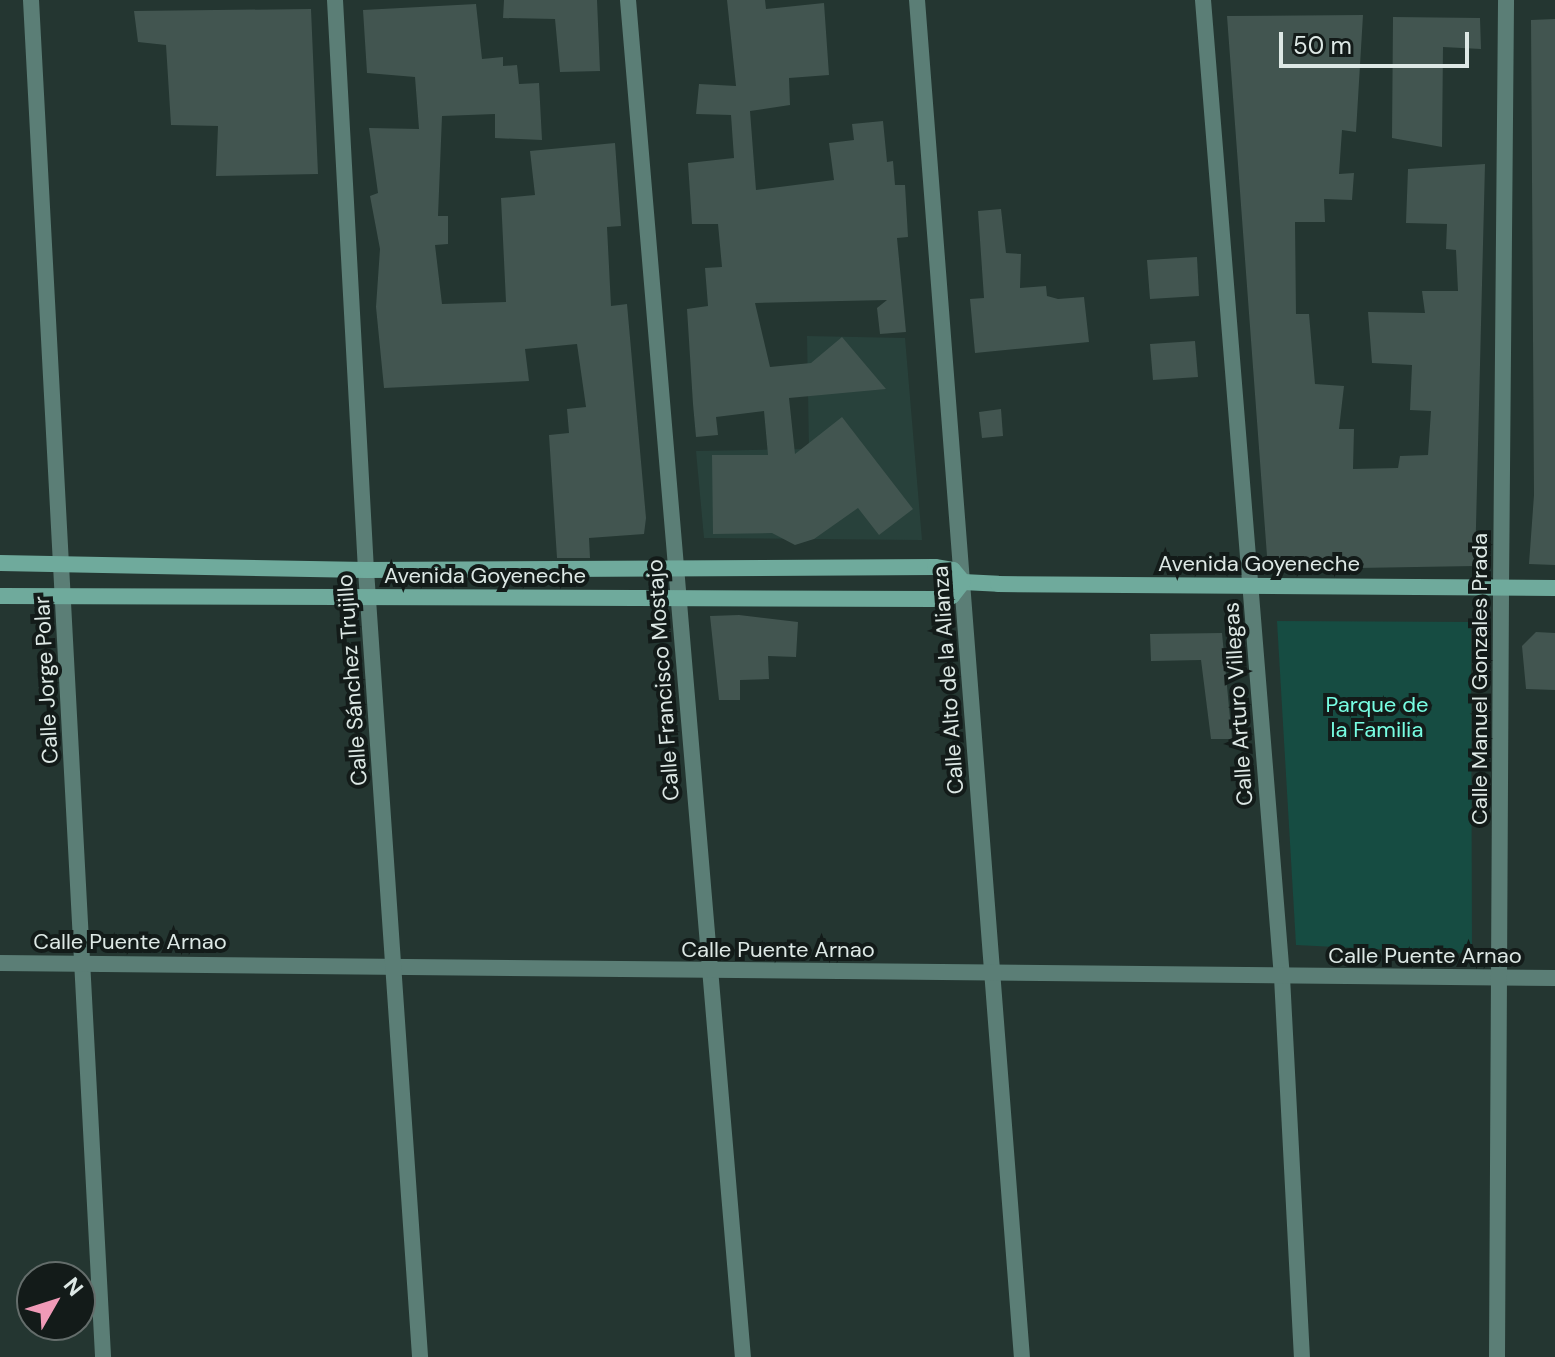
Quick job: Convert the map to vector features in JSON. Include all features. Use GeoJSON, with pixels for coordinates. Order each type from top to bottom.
{"type":"FeatureCollection","features":[{"type":"Feature","properties":{"kind":"main road","name":"Avenida Goyeneche"},"geometry":{"type":"LineString","coordinates":[[0,563],[366,570],[677,565],[935,567],[953,570],[963,582],[1555,588]]}},
{"type":"Feature","properties":{"kind":"main road","name":"Avenida Goyeneche"},"geometry":{"type":"LineString","coordinates":[[0,596],[935,599],[952,596],[963,582]]}},
{"type":"Feature","properties":{"kind":"street","name":"Calle Jorge Polar"},"geometry":{"type":"LineString","coordinates":[[31,0],[103,1357]]}},
{"type":"Feature","properties":{"kind":"street","name":"Calle Sánchez Trujillo"},"geometry":{"type":"LineString","coordinates":[[335,0],[366,570],[420,1357]]}},
{"type":"Feature","properties":{"kind":"street","name":"Calle Francisco Mostajo"},"geometry":{"type":"LineString","coordinates":[[628,0],[680,597],[707,972],[743,1357]]}},
{"type":"Feature","properties":{"kind":"street","name":"Calle Alto de la Alianza"},"geometry":{"type":"LineString","coordinates":[[917,0],[1022,1357]]}},
{"type":"Feature","properties":{"kind":"street","name":"Calle Arturo Villegas"},"geometry":{"type":"LineString","coordinates":[[1203,0],[1282,977],[1302,1357]]}},
{"type":"Feature","properties":{"kind":"street","name":"Calle Manuel Gonzales Prada"},"geometry":{"type":"LineString","coordinates":[[1497,1357],[1503,978],[1501,588],[1506,0]]}},
{"type":"Feature","properties":{"kind":"street","name":"Calle Puente Arnao"},"geometry":{"type":"LineString","coordinates":[[0,963],[1555,978]]}},
{"type":"Feature","properties":{"kind":"shaded area"},"geometry":{"type":"Polygon","coordinates":[[[807,336],[905,338],[922,540],[704,538],[696,451],[809,449],[807,336]]]}},
{"type":"Feature","properties":{"kind":"green space","name":"Parque de la Familia"},"geometry":{"type":"Polygon","coordinates":[[[1277,621],[1471,622],[1472,954],[1296,945],[1277,621]]]}},
{"type":"Feature","properties":{"kind":"building"},"geometry":{"type":"Polygon","coordinates":[[[504,0],[597,0],[600,71],[560,72],[555,19],[503,18],[504,0]]]}},
{"type":"Feature","properties":{"kind":"building"},"geometry":{"type":"Polygon","coordinates":[[[727,0],[765,0],[766,9],[824,3],[829,75],[789,78],[790,105],[750,111],[756,190],[834,180],[829,143],[854,140],[852,124],[883,121],[887,162],[893,161],[895,185],[905,185],[908,237],[897,238],[906,332],[880,334],[877,308],[887,300],[755,303],[770,367],[811,363],[842,337],[886,389],[789,398],[795,454],[842,417],[913,509],[879,535],[858,508],[814,539],[795,545],[772,533],[713,534],[712,455],[768,455],[764,411],[716,417],[718,435],[696,437],[693,404],[687,309],[708,306],[705,268],[722,267],[718,224],[692,224],[688,163],[734,158],[731,115],[696,114],[699,84],[736,86],[727,0]]]}},
{"type":"Feature","properties":{"kind":"building"},"geometry":{"type":"Polygon","coordinates":[[[476,4],[482,59],[503,57],[503,66],[517,65],[519,84],[539,83],[542,140],[495,138],[495,114],[442,116],[438,216],[448,216],[448,244],[435,245],[442,304],[506,302],[501,198],[535,195],[530,151],[615,143],[621,226],[607,227],[611,306],[627,304],[646,518],[644,534],[589,538],[590,558],[557,558],[549,435],[569,433],[567,409],[586,407],[577,344],[525,349],[529,381],[384,388],[376,307],[380,249],[370,196],[378,193],[369,128],[419,129],[415,77],[367,73],[363,10],[476,4]]]}},
{"type":"Feature","properties":{"kind":"building"},"geometry":{"type":"Polygon","coordinates":[[[311,9],[318,174],[216,176],[218,126],[171,125],[166,45],[138,42],[134,11],[311,9]]]}},
{"type":"Feature","properties":{"kind":"building"},"geometry":{"type":"Polygon","coordinates":[[[1363,15],[1356,132],[1342,130],[1339,174],[1354,173],[1352,200],[1324,199],[1325,222],[1295,222],[1296,314],[1309,314],[1315,384],[1344,386],[1339,429],[1354,429],[1353,469],[1398,468],[1400,456],[1428,455],[1431,411],[1410,410],[1412,365],[1372,363],[1368,312],[1425,313],[1422,291],[1458,291],[1456,250],[1446,249],[1447,224],[1406,223],[1408,169],[1485,164],[1475,566],[1276,568],[1267,556],[1227,16],[1363,15]]]}},
{"type":"Feature","properties":{"kind":"building"},"geometry":{"type":"Polygon","coordinates":[[[1393,17],[1480,18],[1481,49],[1443,47],[1442,147],[1392,138],[1393,17]]]}},
{"type":"Feature","properties":{"kind":"building"},"geometry":{"type":"Polygon","coordinates":[[[1555,19],[1555,565],[1529,564],[1534,495],[1531,20],[1555,19]]]}},
{"type":"Feature","properties":{"kind":"building"},"geometry":{"type":"Polygon","coordinates":[[[1001,209],[1006,253],[1021,254],[1020,288],[1046,286],[1047,296],[1058,299],[1084,297],[1089,342],[975,353],[970,299],[984,298],[978,211],[1001,209]]]}},
{"type":"Feature","properties":{"kind":"building"},"geometry":{"type":"Polygon","coordinates":[[[1197,257],[1199,296],[1150,299],[1147,260],[1197,257]]]}},
{"type":"Feature","properties":{"kind":"building"},"geometry":{"type":"Polygon","coordinates":[[[1195,341],[1198,377],[1153,380],[1150,344],[1195,341]]]}},
{"type":"Feature","properties":{"kind":"building"},"geometry":{"type":"Polygon","coordinates":[[[1001,409],[1003,436],[982,438],[979,412],[1001,409]]]}},
{"type":"Feature","properties":{"kind":"building"},"geometry":{"type":"Polygon","coordinates":[[[739,615],[798,622],[796,657],[768,656],[769,679],[740,680],[740,700],[719,700],[710,616],[739,615]]]}},
{"type":"Feature","properties":{"kind":"building"},"geometry":{"type":"Polygon","coordinates":[[[1536,632],[1555,633],[1555,690],[1526,689],[1522,646],[1536,632]]]}},
{"type":"Feature","properties":{"kind":"building"},"geometry":{"type":"Polygon","coordinates":[[[1222,633],[1232,739],[1211,739],[1201,660],[1151,661],[1150,634],[1222,633]]]}}]}
